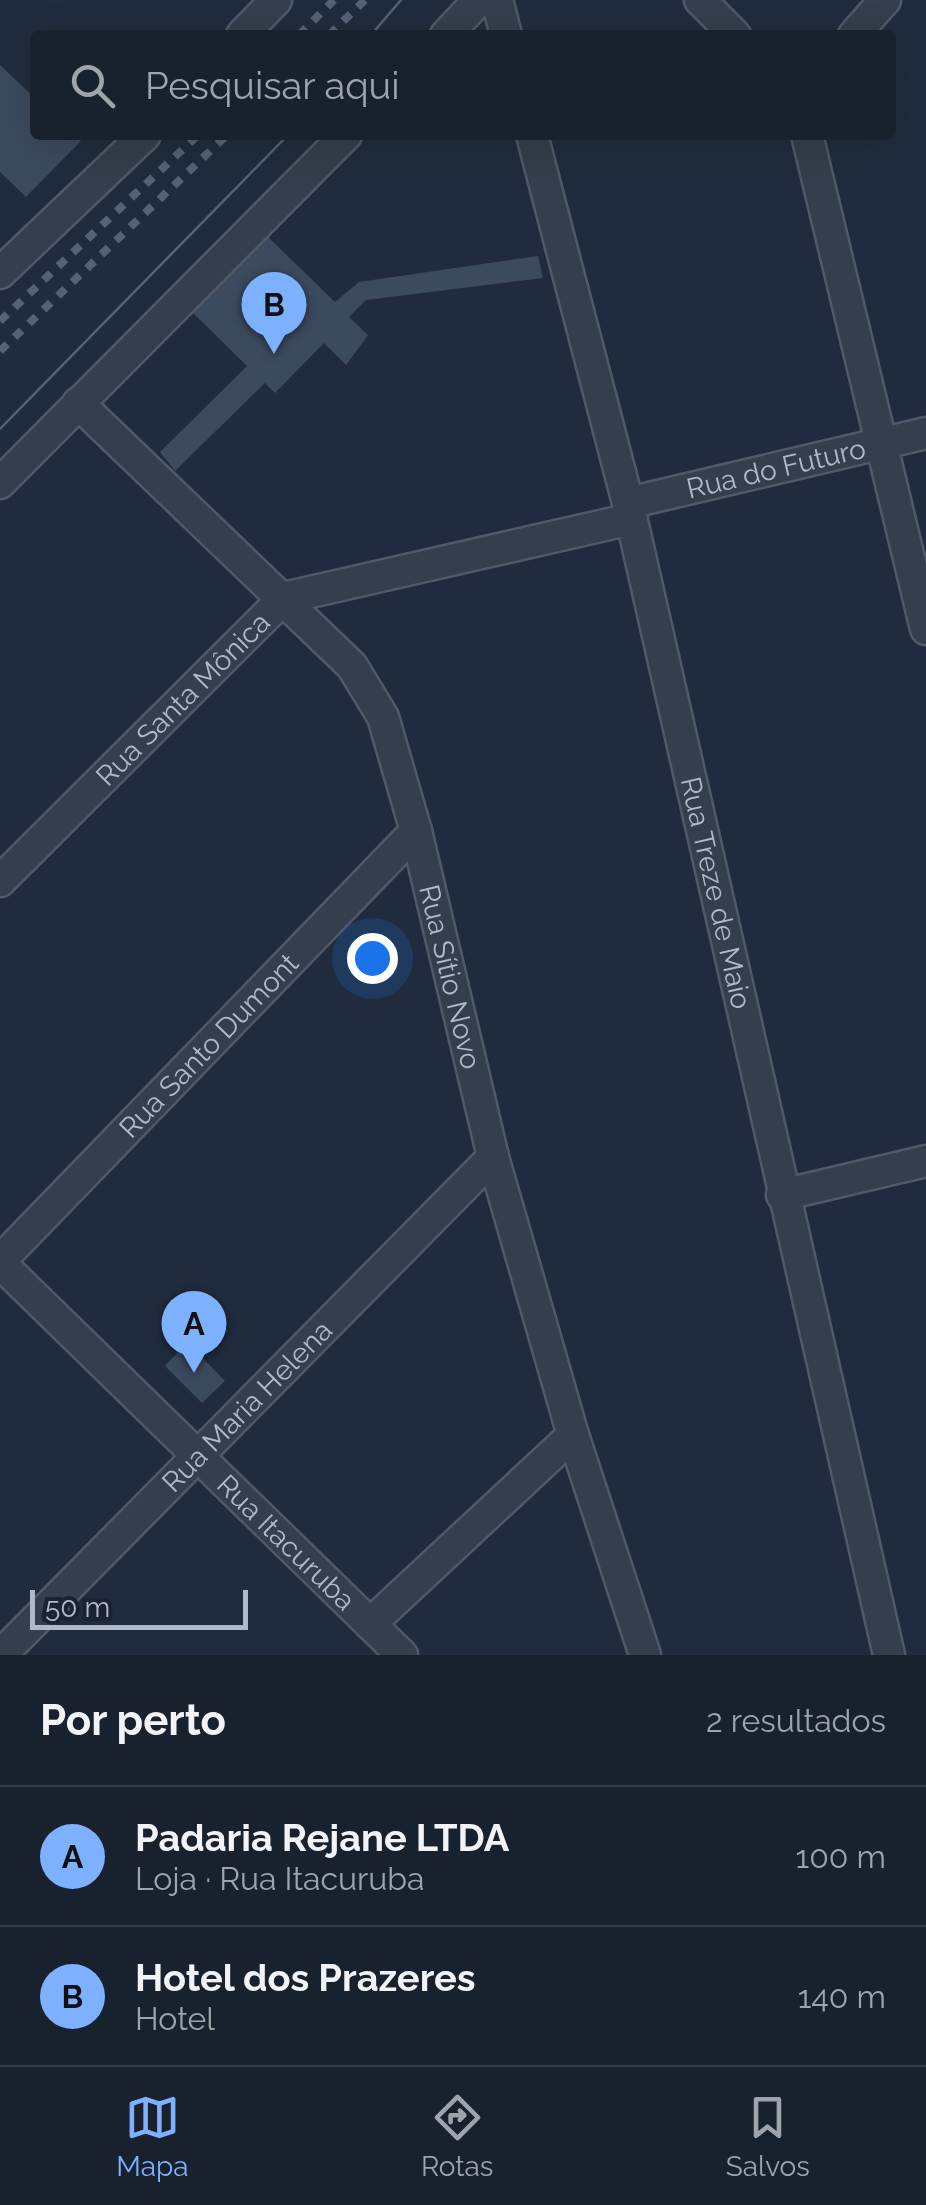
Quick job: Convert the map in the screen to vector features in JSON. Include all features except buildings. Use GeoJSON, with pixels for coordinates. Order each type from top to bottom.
{"type":"FeatureCollection","features":[{"type":"Feature","properties":{"kind":"street"},"geometry":{"type":"LineString","coordinates":[[247,30],[276,0]]}},
{"type":"Feature","properties":{"kind":"street"},"geometry":{"type":"LineString","coordinates":[[451,30],[479,0]]}},
{"type":"Feature","properties":{"kind":"street"},"geometry":{"type":"LineString","coordinates":[[497,0],[505,30]]}},
{"type":"Feature","properties":{"kind":"street"},"geometry":{"type":"LineString","coordinates":[[700,0],[730,30]]}},
{"type":"Feature","properties":{"kind":"street"},"geometry":{"type":"LineString","coordinates":[[858,30],[885,0]]}},
{"type":"Feature","properties":{"kind":"street"},"geometry":{"type":"LineString","coordinates":[[0,273],[141,140]]}},
{"type":"Feature","properties":{"kind":"street"},"geometry":{"type":"LineString","coordinates":[[0,483],[341,140]]}},
{"type":"Feature","properties":{"kind":"street","name":"Rua Treze de Maio"},"geometry":{"type":"LineString","coordinates":[[533,140],[629,511],[888,1655]]}},
{"type":"Feature","properties":{"kind":"street"},"geometry":{"type":"LineString","coordinates":[[808,140],[926,628]]}},
{"type":"Feature","properties":{"kind":"street","name":"Rua Sítio Novo"},"geometry":{"type":"LineString","coordinates":[[78,403],[284,598],[352,666],[374,698],[416,831],[493,1157],[573,1434],[645,1655]]}},
{"type":"Feature","properties":{"kind":"street","name":"Rua do Futuro"},"geometry":{"type":"LineString","coordinates":[[629,511],[926,432]]}},
{"type":"Feature","properties":{"kind":"street","name":"Rua Santa Mônica"},"geometry":{"type":"LineString","coordinates":[[0,881],[284,598],[460,560],[629,511]]}},
{"type":"Feature","properties":{"kind":"street","name":"Rua Santo Dumont"},"geometry":{"type":"LineString","coordinates":[[0,1262],[416,831]]}},
{"type":"Feature","properties":{"kind":"street","name":"Rua Maria Helena"},"geometry":{"type":"LineString","coordinates":[[1,1655],[493,1157]]}},
{"type":"Feature","properties":{"kind":"street"},"geometry":{"type":"LineString","coordinates":[[782,1195],[926,1162]]}},
{"type":"Feature","properties":{"kind":"street","name":"Rua Itacuruba"},"geometry":{"type":"LineString","coordinates":[[0,1262],[199,1454],[370,1624],[393,1652]]}},
{"type":"Feature","properties":{"kind":"street"},"geometry":{"type":"LineString","coordinates":[[370,1624],[573,1434]]}},
{"type":"Feature","properties":{"kind":"tram line"},"geometry":{"type":"LineString","coordinates":[[375,30],[401,0]]}},
{"type":"Feature","properties":{"kind":"tram line"},"geometry":{"type":"LineString","coordinates":[[0,429],[283,140]]}},
{"type":"Feature","properties":{"kind":"railway"},"geometry":{"type":"LineString","coordinates":[[304,30],[334,0]]}},
{"type":"Feature","properties":{"kind":"railway"},"geometry":{"type":"LineString","coordinates":[[334,30],[365,0]]}},
{"type":"Feature","properties":{"kind":"railway"},"geometry":{"type":"LineString","coordinates":[[0,321],[193,140]]}},
{"type":"Feature","properties":{"kind":"railway"},"geometry":{"type":"LineString","coordinates":[[0,351],[222,140]]}},
{"type":"Feature","properties":{"kind":"place","name":"Hotel dos Prazeres"},"geometry":{"type":"Point","coordinates":[274,354]}},
{"type":"Feature","properties":{"kind":"place","name":"Padaria Rejane LTDA"},"geometry":{"type":"Point","coordinates":[194,1373]}}]}
